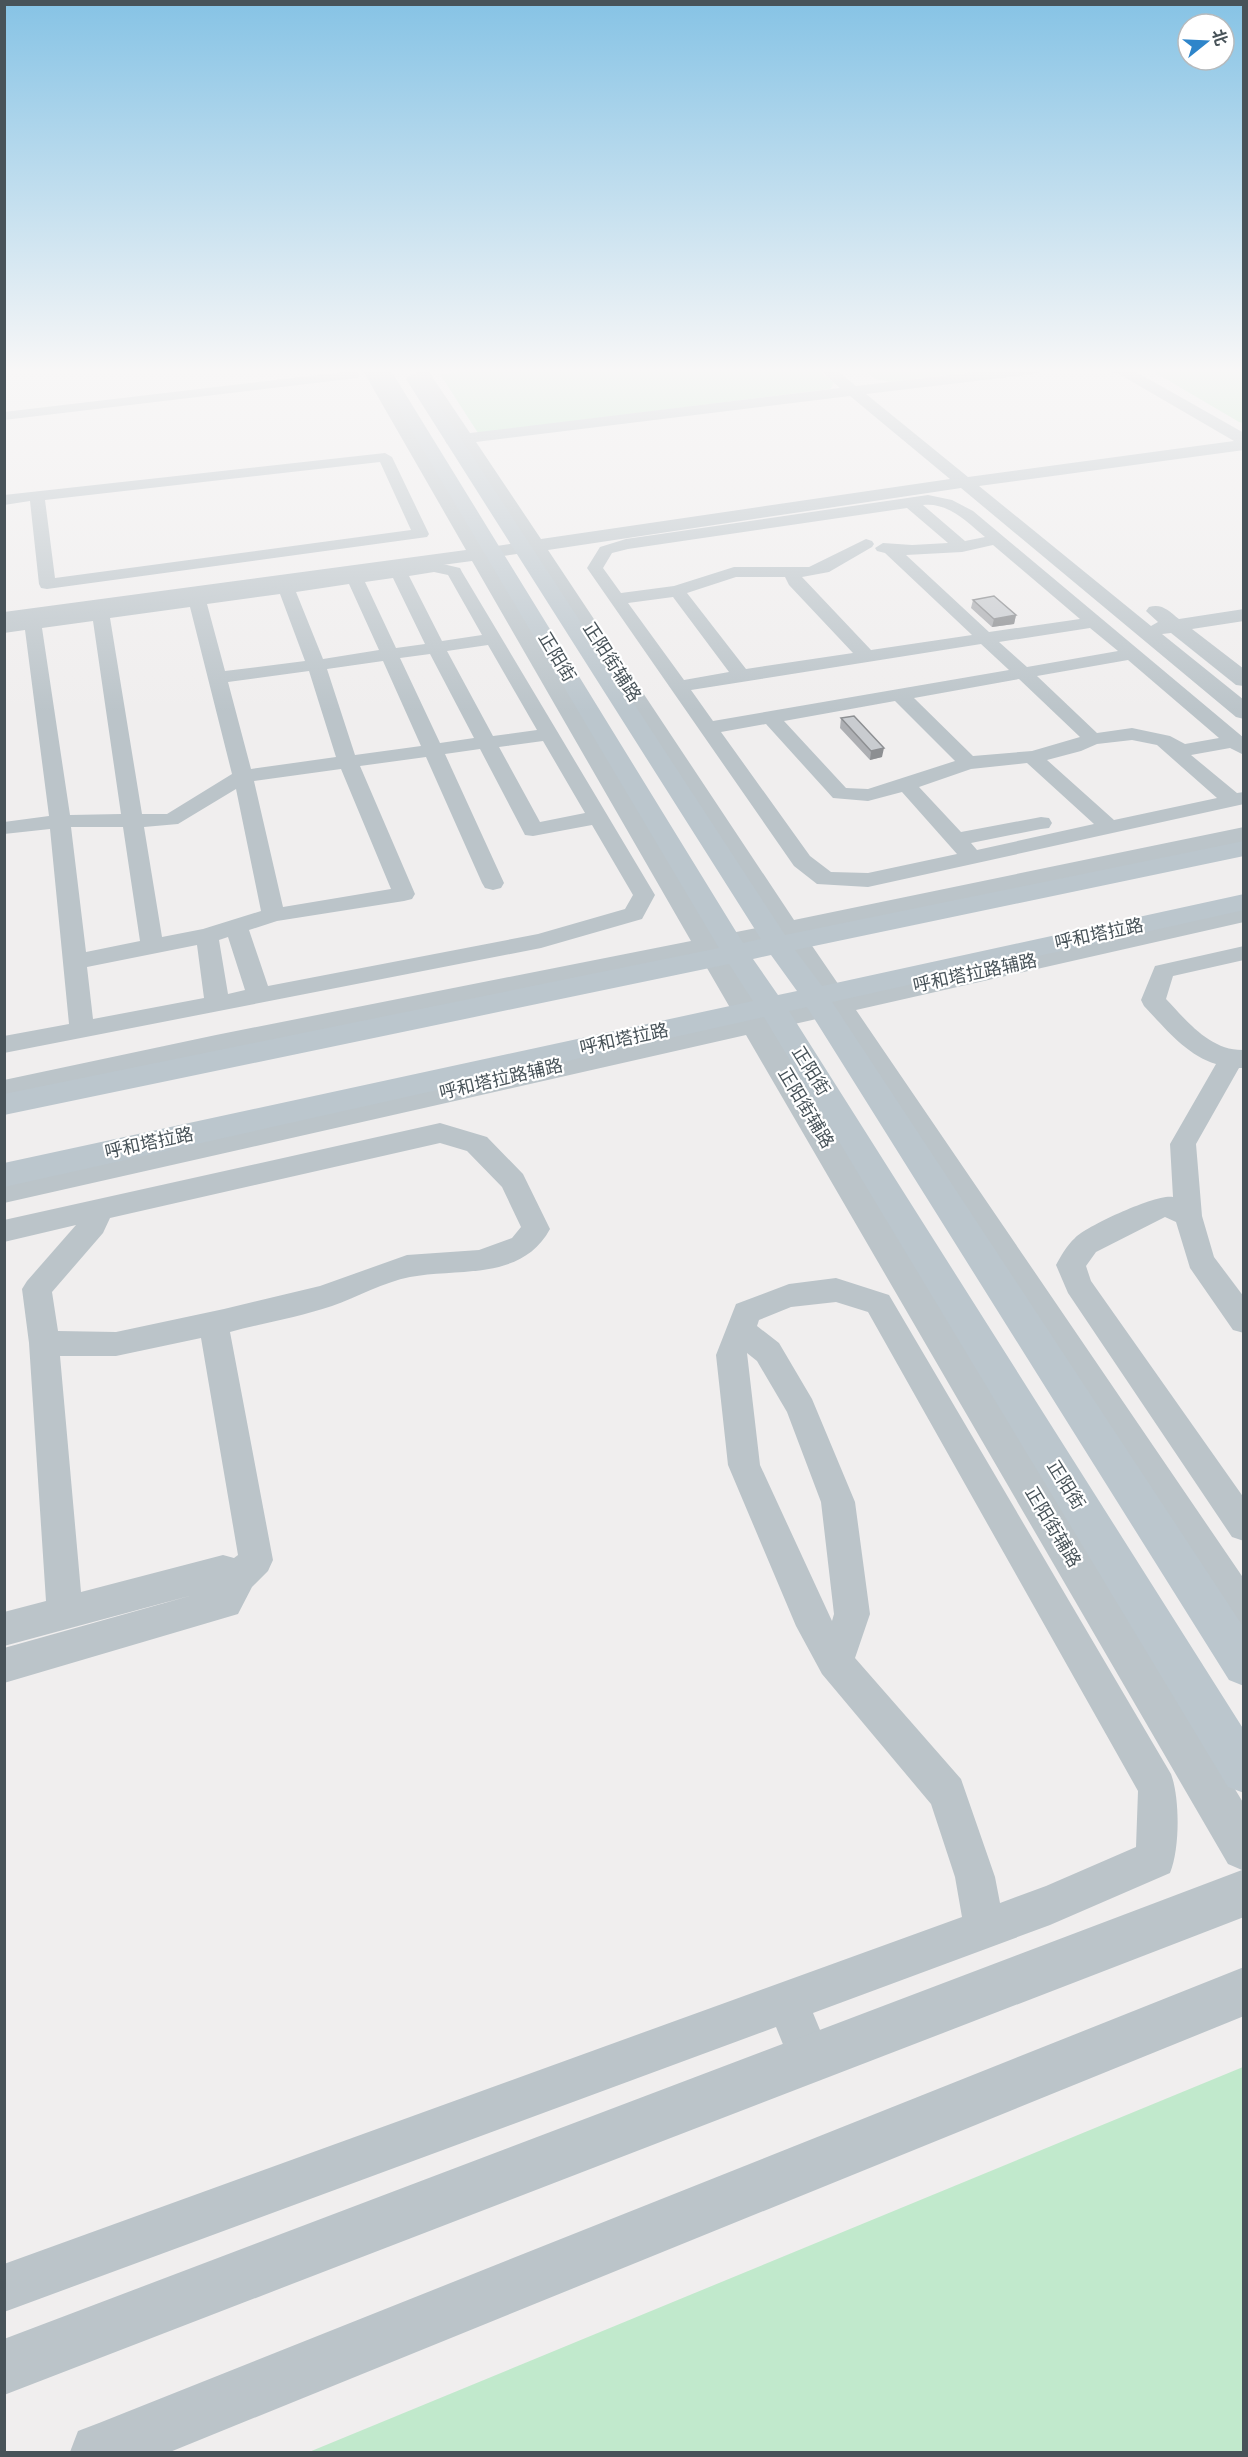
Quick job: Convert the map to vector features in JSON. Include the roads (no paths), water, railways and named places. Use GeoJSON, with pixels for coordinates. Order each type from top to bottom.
{"type":"FeatureCollection","features":[{"type":"Feature","properties":{"kind":"main road"},"geometry":{"type":"LineString","coordinates":[[462,484],[826,1000],[1244,1666]]}},
{"type":"Feature","properties":{"kind":"main road"},"geometry":{"type":"LineString","coordinates":[[478,484],[503,543]]}},
{"type":"Feature","properties":{"kind":"main road"},"geometry":{"type":"LineString","coordinates":[[4,1105],[782,937],[1244,848]]}},
{"type":"Feature","properties":{"kind":"main road","name":"呼和塔拉路"},"geometry":{"type":"LineString","coordinates":[[826,1000],[1244,902]]}},
{"type":"Feature","properties":{"kind":"main road","name":"呼和塔拉路"},"geometry":{"type":"LineString","coordinates":[[4,1175],[763,1014]]}},
{"type":"Feature","properties":{"kind":"main road","name":"正阳街"},"geometry":{"type":"LineString","coordinates":[[763,1014],[1244,1772]]}},
{"type":"Feature","properties":{"kind":"street"},"geometry":{"type":"LineString","coordinates":[[4,500],[147,484]]}},
{"type":"Feature","properties":{"kind":"street"},"geometry":{"type":"LineString","coordinates":[[37,496],[47,584],[421,534],[397,484]]}},
{"type":"Feature","properties":{"kind":"street","name":"正阳街辅路"},"geometry":{"type":"LineString","coordinates":[[453,484],[503,543],[722,950],[763,1014],[1244,1848]]}},
{"type":"Feature","properties":{"kind":"street"},"geometry":{"type":"LineString","coordinates":[[4,618],[906,484]]}},
{"type":"Feature","properties":{"kind":"street"},"geometry":{"type":"LineString","coordinates":[[932,484],[828,509],[626,544],[606,550],[595,567],[802,861],[825,879],[868,880],[1238,799]]}},
{"type":"Feature","properties":{"kind":"street"},"geometry":{"type":"LineString","coordinates":[[984,484],[1159,628],[1244,712]]}},
{"type":"Feature","properties":{"kind":"street"},"geometry":{"type":"LineString","coordinates":[[989,484],[1008,494]]}},
{"type":"Feature","properties":{"kind":"street"},"geometry":{"type":"LineString","coordinates":[[4,606],[503,543],[928,500],[947,503],[967,514],[1239,745]]}},
{"type":"Feature","properties":{"kind":"street"},"geometry":{"type":"LineString","coordinates":[[910,502],[962,547]]}},
{"type":"Feature","properties":{"kind":"street"},"geometry":{"type":"LineString","coordinates":[[828,509],[855,536],[890,549],[904,551],[962,547],[997,539]]}},
{"type":"Feature","properties":{"kind":"street"},"geometry":{"type":"LineString","coordinates":[[697,533],[734,572]]}},
{"type":"Feature","properties":{"kind":"street"},"geometry":{"type":"LineString","coordinates":[[617,599],[677,591],[734,572],[810,572],[823,568],[855,536]]}},
{"type":"Feature","properties":{"kind":"street"},"geometry":{"type":"LineString","coordinates":[[890,549],[1093,739]]}},
{"type":"Feature","properties":{"kind":"street"},"geometry":{"type":"LineString","coordinates":[[4,628],[434,567],[454,572],[644,895],[634,914],[541,941],[4,1046]]}},
{"type":"Feature","properties":{"kind":"street"},"geometry":{"type":"LineString","coordinates":[[399,572],[533,830],[598,817]]}},
{"type":"Feature","properties":{"kind":"street"},"geometry":{"type":"LineString","coordinates":[[792,572],[795,581],[867,657]]}},
{"type":"Feature","properties":{"kind":"street"},"geometry":{"type":"LineString","coordinates":[[355,578],[493,883]]}},
{"type":"Feature","properties":{"kind":"street"},"geometry":{"type":"LineString","coordinates":[[75,962],[207,936],[273,915],[404,894],[347,760],[316,665],[286,588]]}},
{"type":"Feature","properties":{"kind":"street"},"geometry":{"type":"LineString","coordinates":[[677,591],[741,675]]}},
{"type":"Feature","properties":{"kind":"street"},"geometry":{"type":"LineString","coordinates":[[1138,596],[1159,628],[1244,680]]}},
{"type":"Feature","properties":{"kind":"street"},"geometry":{"type":"LineString","coordinates":[[197,601],[243,776],[273,915]]}},
{"type":"Feature","properties":{"kind":"street"},"geometry":{"type":"LineString","coordinates":[[101,614],[152,946]]}},
{"type":"Feature","properties":{"kind":"street"},"geometry":{"type":"LineString","coordinates":[[1111,637],[1244,615]]}},
{"type":"Feature","properties":{"kind":"street"},"geometry":{"type":"LineString","coordinates":[[679,687],[741,675],[1094,622]]}},
{"type":"Feature","properties":{"kind":"street"},"geometry":{"type":"LineString","coordinates":[[33,624],[61,830],[82,1030]]}},
{"type":"Feature","properties":{"kind":"street"},"geometry":{"type":"LineString","coordinates":[[216,678],[437,649],[493,639]]}},
{"type":"Feature","properties":{"kind":"street"},"geometry":{"type":"LineString","coordinates":[[708,728],[1132,654]]}},
{"type":"Feature","properties":{"kind":"street"},"geometry":{"type":"LineString","coordinates":[[799,668],[833,706]]}},
{"type":"Feature","properties":{"kind":"street"},"geometry":{"type":"LineString","coordinates":[[900,695],[969,763]]}},
{"type":"Feature","properties":{"kind":"street"},"geometry":{"type":"LineString","coordinates":[[770,717],[840,794],[868,795],[906,785],[969,763],[1032,757],[1074,747],[1093,739],[1132,734],[1163,740],[1182,750],[1239,745]]}},
{"type":"Feature","properties":{"kind":"street"},"geometry":{"type":"LineString","coordinates":[[4,848],[61,830],[133,820],[171,820],[243,776],[549,734]]}},
{"type":"Feature","properties":{"kind":"street"},"geometry":{"type":"LineString","coordinates":[[1163,740],[1238,799]]}},
{"type":"Feature","properties":{"kind":"street"},"geometry":{"type":"LineString","coordinates":[[1032,757],[1110,827]]}},
{"type":"Feature","properties":{"kind":"street"},"geometry":{"type":"LineString","coordinates":[[906,785],[972,857]]}},
{"type":"Feature","properties":{"kind":"street"},"geometry":{"type":"LineString","coordinates":[[956,839],[1093,812]]}},
{"type":"Feature","properties":{"kind":"street"},"geometry":{"type":"LineString","coordinates":[[4,828],[61,830]]}},
{"type":"Feature","properties":{"kind":"street"},"geometry":{"type":"LineString","coordinates":[[782,937],[1244,834]]}},
{"type":"Feature","properties":{"kind":"street","name":"呼和塔拉路辅路"},"geometry":{"type":"LineString","coordinates":[[4,1191],[763,1014],[1244,914]]}},
{"type":"Feature","properties":{"kind":"street"},"geometry":{"type":"LineString","coordinates":[[236,927],[259,996]]}},
{"type":"Feature","properties":{"kind":"street"},"geometry":{"type":"LineString","coordinates":[[207,936],[217,1004]]}},
{"type":"Feature","properties":{"kind":"street"},"geometry":{"type":"LineString","coordinates":[[4,1091],[216,1045],[579,973],[722,950]]}},
{"type":"Feature","properties":{"kind":"street"},"geometry":{"type":"LineString","coordinates":[[1244,953],[1163,971],[1153,1000],[1183,1033],[1215,1056],[1237,1060],[1183,1144],[1188,1216],[1200,1260],[1244,1321]]}},
{"type":"Feature","properties":{"kind":"street"},"geometry":{"type":"LineString","coordinates":[[826,1000],[1244,1614]]}},
{"type":"Feature","properties":{"kind":"street"},"geometry":{"type":"LineString","coordinates":[[4,1231],[440,1133],[477,1144],[513,1181],[536,1229],[522,1246],[480,1261],[407,1266],[323,1297],[213,1323],[116,1344],[44,1343]]}},
{"type":"Feature","properties":{"kind":"street"},"geometry":{"type":"LineString","coordinates":[[1188,1216],[1167,1206],[1149,1211],[1086,1244],[1071,1265],[1078,1285],[1244,1526]]}},
{"type":"Feature","properties":{"kind":"street"},"geometry":{"type":"LineString","coordinates":[[65,1613],[44,1343],[37,1289],[93,1225],[100,1209]]}},
{"type":"Feature","properties":{"kind":"street"},"geometry":{"type":"LineString","coordinates":[[4,2288],[787,2001],[985,1929],[1050,1905],[1156,1859],[1157,1788],[878,1303],[836,1290],[789,1296],[747,1312],[731,1356],[744,1465],[809,1614],[835,1662],[947,1794],[975,1877],[985,1929]]}},
{"type":"Feature","properties":{"kind":"street"},"geometry":{"type":"LineString","coordinates":[[4,1666],[226,1602],[240,1576],[256,1560],[213,1323]]}},
{"type":"Feature","properties":{"kind":"street"},"geometry":{"type":"LineString","coordinates":[[740,1330],[768,1352],[801,1408],[838,1502],[852,1614],[835,1662]]}},
{"type":"Feature","properties":{"kind":"street"},"geometry":{"type":"LineString","coordinates":[[4,1629],[223,1570],[240,1576]]}},
{"type":"Feature","properties":{"kind":"street"},"geometry":{"type":"LineString","coordinates":[[4,2367],[1244,1893]]}},
{"type":"Feature","properties":{"kind":"street"},"geometry":{"type":"LineString","coordinates":[[99,2452],[1244,1991]]}},
{"type":"Feature","properties":{"kind":"street"},"geometry":{"type":"LineString","coordinates":[[787,2001],[810,2059]]}}]}
